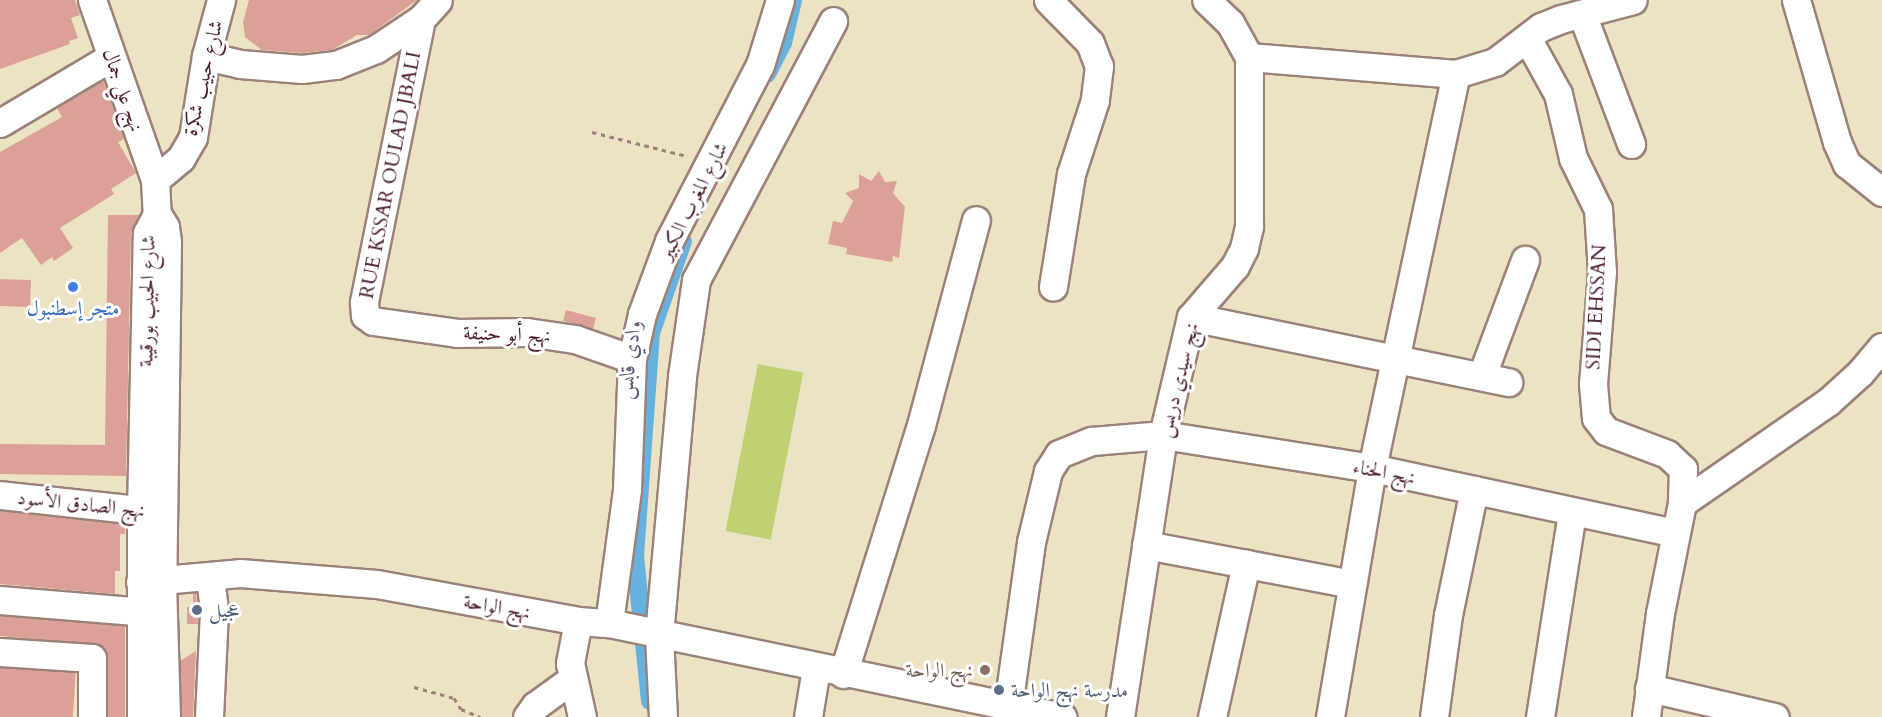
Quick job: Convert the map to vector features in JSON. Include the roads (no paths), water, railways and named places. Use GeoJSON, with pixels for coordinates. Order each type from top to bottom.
{"type":"FeatureCollection","features":[{"type":"Feature","properties":{"kind":"street","name":"نهج علي جمال"},"geometry":{"type":"LineString","coordinates":[[92,0],[155,180],[157,214]]}},
{"type":"Feature","properties":{"kind":"street","name":"شارع حبيب شكرة"},"geometry":{"type":"LineString","coordinates":[[155,180],[181,158],[193,137],[206,56],[221,0]]}},
{"type":"Feature","properties":{"kind":"street","name":"شارع المغرب الكبير"},"geometry":{"type":"LineString","coordinates":[[609,623],[627,489],[632,359],[642,314],[669,241],[712,163],[759,65],[780,0]]}},
{"type":"Feature","properties":{"kind":"street"},"geometry":{"type":"LineString","coordinates":[[1048,0],[1090,43],[1099,66],[1095,100],[1071,174],[1053,287]]}},
{"type":"Feature","properties":{"kind":"street","name":"نهج سيدي دريس"},"geometry":{"type":"LineString","coordinates":[[1120,717],[1163,435],[1191,317],[1234,266],[1244,248],[1249,226],[1248,57],[1230,23],[1206,0]]}},
{"type":"Feature","properties":{"kind":"street"},"geometry":{"type":"LineString","coordinates":[[1248,57],[1456,74],[1495,62],[1541,27],[1633,0]]}},
{"type":"Feature","properties":{"kind":"street"},"geometry":{"type":"LineString","coordinates":[[1796,0],[1837,142],[1847,164],[1882,192]]}},
{"type":"Feature","properties":{"kind":"street"},"geometry":{"type":"LineString","coordinates":[[206,56],[240,64],[302,69],[336,65],[376,50],[429,9]]}},
{"type":"Feature","properties":{"kind":"street","name":"RUE KSSAR OULAD JBALI"},"geometry":{"type":"LineString","coordinates":[[380,322],[365,315],[363,302],[429,9]]}},
{"type":"Feature","properties":{"kind":"street"},"geometry":{"type":"LineString","coordinates":[[1582,14],[1631,144]]}},
{"type":"Feature","properties":{"kind":"street"},"geometry":{"type":"LineString","coordinates":[[663,717],[659,635],[682,376],[696,280],[833,21]]}},
{"type":"Feature","properties":{"kind":"street","name":"SIDI EHSSAN"},"geometry":{"type":"LineString","coordinates":[[1527,38],[1558,94],[1574,158],[1598,209],[1602,272],[1593,384],[1596,418],[1606,431],[1678,461],[1685,479],[1682,503],[1674,533],[1646,717]]}},
{"type":"Feature","properties":{"kind":"street"},"geometry":{"type":"LineString","coordinates":[[0,123],[111,57]]}},
{"type":"Feature","properties":{"kind":"street"},"geometry":{"type":"LineString","coordinates":[[1330,717],[1372,468],[1456,74]]}},
{"type":"Feature","properties":{"kind":"street","name":"شارع الحبيب بورقيبة"},"geometry":{"type":"LineString","coordinates":[[157,214],[147,232],[151,582],[166,717]]}},
{"type":"Feature","properties":{"kind":"street"},"geometry":{"type":"LineString","coordinates":[[843,674],[921,425],[976,220]]}},
{"type":"Feature","properties":{"kind":"street"},"geometry":{"type":"LineString","coordinates":[[1482,375],[1525,260]]}},
{"type":"Feature","properties":{"kind":"street"},"geometry":{"type":"LineString","coordinates":[[1191,317],[1259,334],[1397,358],[1508,382]]}},
{"type":"Feature","properties":{"kind":"street","name":"نهج أبو حنيفة"},"geometry":{"type":"LineString","coordinates":[[380,322],[457,333],[558,336],[632,359]]}},
{"type":"Feature","properties":{"kind":"street"},"geometry":{"type":"LineString","coordinates":[[1682,503],[1828,402],[1860,373],[1882,346]]}},
{"type":"Feature","properties":{"kind":"street","name":"نهج الحناء"},"geometry":{"type":"LineString","coordinates":[[1008,706],[1031,542],[1048,471],[1059,454],[1092,441],[1163,435],[1372,468],[1572,513],[1674,533]]}},
{"type":"Feature","properties":{"kind":"street"},"geometry":{"type":"LineString","coordinates":[[1434,717],[1448,615],[1474,490]]}},
{"type":"Feature","properties":{"kind":"street","name":"نهج الصادق الأسود"},"geometry":{"type":"LineString","coordinates":[[0,495],[152,513]]}},
{"type":"Feature","properties":{"kind":"street"},"geometry":{"type":"LineString","coordinates":[[1540,717],[1572,513]]}},
{"type":"Feature","properties":{"kind":"street"},"geometry":{"type":"LineString","coordinates":[[1146,545],[1352,584]]}},
{"type":"Feature","properties":{"kind":"street"},"geometry":{"type":"LineString","coordinates":[[1212,717],[1246,564]]}},
{"type":"Feature","properties":{"kind":"street","name":"نهج الواحة"},"geometry":{"type":"LineString","coordinates":[[151,582],[210,576],[264,574],[377,584],[578,621],[609,623],[843,674],[1062,717]]}},
{"type":"Feature","properties":{"kind":"street"},"geometry":{"type":"LineString","coordinates":[[209,717],[214,610],[210,576]]}},
{"type":"Feature","properties":{"kind":"street"},"geometry":{"type":"LineString","coordinates":[[0,600],[153,612]]}},
{"type":"Feature","properties":{"kind":"street","name":"شارع الحبيب بورقيبة"},"geometry":{"type":"LineString","coordinates":[[141,717],[153,612]]}},
{"type":"Feature","properties":{"kind":"street"},"geometry":{"type":"LineString","coordinates":[[578,621],[570,663],[582,717]]}},
{"type":"Feature","properties":{"kind":"street"},"geometry":{"type":"LineString","coordinates":[[0,652],[92,658],[92,717]]}},
{"type":"Feature","properties":{"kind":"street"},"geometry":{"type":"LineString","coordinates":[[808,717],[816,668]]}},
{"type":"Feature","properties":{"kind":"street"},"geometry":{"type":"LineString","coordinates":[[527,717],[535,706],[572,679]]}},
{"type":"Feature","properties":{"kind":"street"},"geometry":{"type":"LineString","coordinates":[[1649,688],[1775,717]]}},
{"type":"Feature","properties":{"kind":"waterway","name":"وادي قابس"},"geometry":{"type":"LineString","coordinates":[[767,74],[783,43],[793,0]]}},
{"type":"Feature","properties":{"kind":"waterway","name":"وادي قابس"},"geometry":{"type":"LineString","coordinates":[[650,701],[635,556],[651,333],[683,241]]}},
{"type":"Feature","properties":{"kind":"place","name":"متجر إسطنبول"},"geometry":{"type":"Point","coordinates":[73,287]}},
{"type":"Feature","properties":{"kind":"place","name":"عجيل"},"geometry":{"type":"Point","coordinates":[197,610]}},
{"type":"Feature","properties":{"kind":"place","name":"نهج الواحة"},"geometry":{"type":"Point","coordinates":[985,670]}},
{"type":"Feature","properties":{"kind":"place","name":"مدرسة نهج الواحة"},"geometry":{"type":"Point","coordinates":[999,690]}}]}
